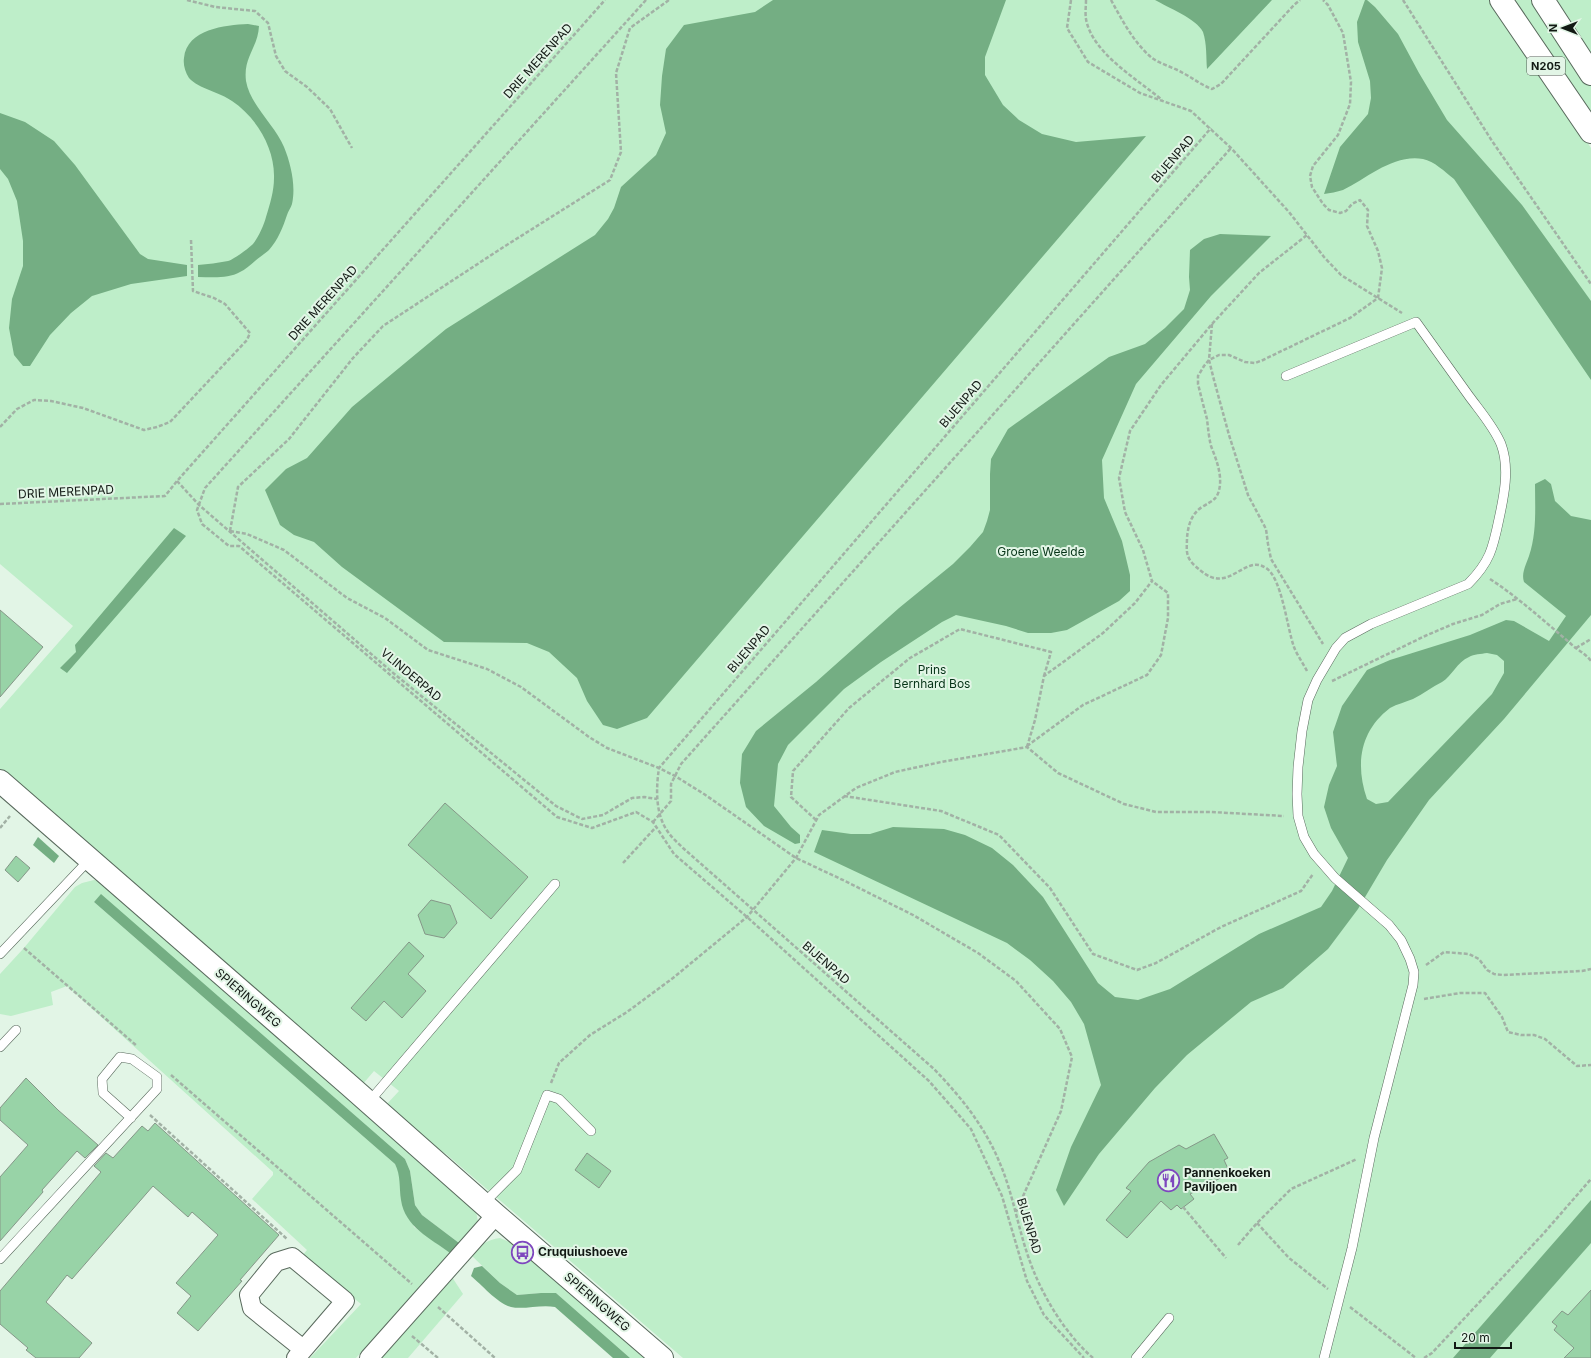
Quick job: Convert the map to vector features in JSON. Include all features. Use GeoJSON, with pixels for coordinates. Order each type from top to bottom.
{"type":"FeatureCollection","features":[{"type":"Feature","properties":{"kind":"main road","name":"N205"},"geometry":{"type":"LineString","coordinates":[[1501,0],[1591,132]]}},
{"type":"Feature","properties":{"kind":"main road","name":"N205"},"geometry":{"type":"LineString","coordinates":[[1542,0],[1591,74]]}},
{"type":"Feature","properties":{"kind":"main road","name":"SPIERINGWEG"},"geometry":{"type":"LineString","coordinates":[[0,781],[88,860],[662,1358]]}},
{"type":"Feature","properties":{"kind":"street"},"geometry":{"type":"LineString","coordinates":[[369,1358],[425,1296],[490,1209]]}},
{"type":"Feature","properties":{"kind":"street"},"geometry":{"type":"LineString","coordinates":[[292,1257],[345,1301],[299,1354],[252,1308],[249,1294],[276,1262],[292,1257]]}},
{"type":"Feature","properties":{"kind":"lane"},"geometry":{"type":"LineString","coordinates":[[1286,376],[1416,322],[1490,425],[1501,445],[1505,478],[1503,502],[1494,542],[1489,558],[1479,572],[1468,584],[1370,624],[1345,638],[1331,656],[1317,680],[1308,700],[1302,731],[1297,774],[1298,816],[1304,837],[1314,854],[1335,878],[1389,925],[1400,940],[1410,959],[1414,972],[1413,985],[1374,1138],[1352,1248],[1324,1358]]}},
{"type":"Feature","properties":{"kind":"lane"},"geometry":{"type":"LineString","coordinates":[[0,954],[13,938],[88,860]]}},
{"type":"Feature","properties":{"kind":"lane"},"geometry":{"type":"LineString","coordinates":[[368,1103],[555,884]]}},
{"type":"Feature","properties":{"kind":"lane"},"geometry":{"type":"LineString","coordinates":[[0,1047],[16,1030]]}},
{"type":"Feature","properties":{"kind":"lane"},"geometry":{"type":"LineString","coordinates":[[0,1259],[131,1118],[157,1089],[157,1077],[132,1059],[120,1057],[102,1079],[103,1092],[131,1118]]}},
{"type":"Feature","properties":{"kind":"lane"},"geometry":{"type":"LineString","coordinates":[[490,1209],[517,1170],[547,1095],[559,1099],[591,1131]]}},
{"type":"Feature","properties":{"kind":"lane"},"geometry":{"type":"LineString","coordinates":[[1136,1358],[1169,1318]]}},
{"type":"Feature","properties":{"kind":"path"},"geometry":{"type":"LineString","coordinates":[[187,0],[215,7],[255,11],[268,23],[276,56],[285,71],[307,87],[330,109],[352,148]]}},
{"type":"Feature","properties":{"kind":"path","name":"DRIE MERENPAD"},"geometry":{"type":"LineString","coordinates":[[0,504],[165,496],[605,0]]}},
{"type":"Feature","properties":{"kind":"path"},"geometry":{"type":"LineString","coordinates":[[646,0],[205,488],[197,510],[202,524],[229,546],[239,546],[557,817],[592,828],[636,812],[653,822],[674,854],[747,917],[930,1081],[971,1130],[1002,1196],[1027,1281],[1044,1315],[1084,1358]]}},
{"type":"Feature","properties":{"kind":"path"},"geometry":{"type":"LineString","coordinates":[[669,0],[630,28],[616,74],[621,152],[610,180],[502,248],[383,326],[353,358],[289,439],[238,487],[230,532],[248,534],[284,550],[347,598],[384,618],[428,650],[487,669],[521,687],[589,738],[607,748],[660,768],[675,776],[704,794],[796,858],[913,915],[978,953],[1016,981],[1060,1029],[1072,1056],[1061,1111],[1016,1212]]}},
{"type":"Feature","properties":{"kind":"path"},"geometry":{"type":"LineString","coordinates":[[1071,0],[1067,28],[1088,62],[1140,93],[1192,111],[1231,148],[1289,212],[1341,275],[1416,322]]}},
{"type":"Feature","properties":{"kind":"path"},"geometry":{"type":"LineString","coordinates":[[1086,0],[1086,19],[1096,42],[1105,54],[1164,102]]}},
{"type":"Feature","properties":{"kind":"path"},"geometry":{"type":"LineString","coordinates":[[1111,0],[1122,21],[1136,41],[1153,58],[1212,89],[1222,84],[1300,0]]}},
{"type":"Feature","properties":{"kind":"path"},"geometry":{"type":"LineString","coordinates":[[1323,0],[1343,33],[1351,82],[1350,104],[1338,134],[1313,166],[1310,176],[1312,187],[1323,204],[1329,210],[1340,213],[1346,211],[1352,204],[1360,200],[1368,210],[1368,226],[1378,251],[1382,268],[1378,298],[1350,318],[1255,363],[1245,362],[1229,355],[1219,355],[1209,360],[1198,376],[1198,384],[1211,446],[1217,459],[1220,485],[1216,498],[1212,502],[1202,507],[1193,516],[1187,530],[1188,557],[1206,576],[1214,579],[1226,578],[1247,566],[1258,565],[1265,567],[1272,573],[1289,623],[1295,648],[1309,673],[1317,680],[1329,682],[1452,624],[1482,615],[1500,604],[1518,599]]}},
{"type":"Feature","properties":{"kind":"path"},"geometry":{"type":"LineString","coordinates":[[1403,0],[1492,141],[1591,284]]}},
{"type":"Feature","properties":{"kind":"path","name":"BIJENPAD"},"geometry":{"type":"LineString","coordinates":[[1093,1358],[1058,1319],[1041,1287],[1028,1256],[1002,1167],[991,1143],[977,1120],[956,1091],[934,1069],[683,848],[667,831],[660,814],[656,786],[660,768],[1211,128]]}},
{"type":"Feature","properties":{"kind":"path"},"geometry":{"type":"LineString","coordinates":[[653,822],[671,801],[671,784],[681,764],[686,758],[1231,148]]}},
{"type":"Feature","properties":{"kind":"path"},"geometry":{"type":"LineString","coordinates":[[547,1095],[559,1063],[590,1035],[627,1012],[673,978],[753,911],[796,858],[819,815],[844,796],[856,788],[895,772],[1027,746],[1083,705],[1147,675],[1162,655],[1168,618],[1168,593],[1152,581],[1143,550],[1125,512],[1119,478],[1130,431],[1160,385],[1212,324],[1259,273],[1307,235]]}},
{"type":"Feature","properties":{"kind":"path"},"geometry":{"type":"LineString","coordinates":[[0,426],[17,410],[34,400],[83,408],[144,430],[158,427],[170,422],[247,340],[250,333],[225,304],[214,298],[193,291],[191,240]]}},
{"type":"Feature","properties":{"kind":"path"},"geometry":{"type":"LineString","coordinates":[[1212,324],[1209,360],[1229,435],[1248,495],[1266,529],[1271,559],[1331,656]]}},
{"type":"Feature","properties":{"kind":"path","name":"VLINDERPAD"},"geometry":{"type":"LineString","coordinates":[[177,481],[199,505],[392,672],[556,806],[582,819],[603,815],[632,798],[644,797],[657,799]]}},
{"type":"Feature","properties":{"kind":"path"},"geometry":{"type":"LineString","coordinates":[[1479,572],[1518,599],[1586,655],[1591,661]]}},
{"type":"Feature","properties":{"kind":"path"},"geometry":{"type":"LineString","coordinates":[[1044,676],[1103,633],[1135,603],[1152,581]]}},
{"type":"Feature","properties":{"kind":"path"},"geometry":{"type":"LineString","coordinates":[[816,820],[791,797],[793,771],[849,708],[910,658],[960,629],[1051,652],[1044,676],[1035,720],[1027,746]]}},
{"type":"Feature","properties":{"kind":"path"},"geometry":{"type":"LineString","coordinates":[[1576,648],[1591,639]]}},
{"type":"Feature","properties":{"kind":"path"},"geometry":{"type":"LineString","coordinates":[[1027,746],[1058,773],[1124,804],[1149,811],[1298,816]]}},
{"type":"Feature","properties":{"kind":"path"},"geometry":{"type":"LineString","coordinates":[[844,796],[941,811],[999,835],[1050,888],[1093,954],[1137,970],[1156,963],[1222,927],[1301,891],[1321,862]]}},
{"type":"Feature","properties":{"kind":"path"},"geometry":{"type":"LineString","coordinates":[[623,863],[656,826]]}},
{"type":"Feature","properties":{"kind":"path"},"geometry":{"type":"LineString","coordinates":[[13,938],[139,1047]]}},
{"type":"Feature","properties":{"kind":"path"},"geometry":{"type":"LineString","coordinates":[[1414,972],[1444,952],[1469,954],[1479,959],[1486,970],[1494,974],[1503,975],[1582,971],[1591,969]]}},
{"type":"Feature","properties":{"kind":"path"},"geometry":{"type":"LineString","coordinates":[[1408,1003],[1460,992],[1485,993],[1502,1017],[1508,1032],[1521,1035],[1534,1035],[1545,1040],[1577,1066],[1591,1065]]}},
{"type":"Feature","properties":{"kind":"path"},"geometry":{"type":"LineString","coordinates":[[168,1073],[495,1358]]}},
{"type":"Feature","properties":{"kind":"path"},"geometry":{"type":"LineString","coordinates":[[140,1107],[296,1248],[292,1257]]}},
{"type":"Feature","properties":{"kind":"path"},"geometry":{"type":"LineString","coordinates":[[1238,1245],[1257,1223],[1291,1189],[1357,1159],[1374,1138]]}},
{"type":"Feature","properties":{"kind":"path"},"geometry":{"type":"LineString","coordinates":[[1424,1358],[1432,1353],[1544,1233],[1591,1178]]}},
{"type":"Feature","properties":{"kind":"path"},"geometry":{"type":"LineString","coordinates":[[1183,1207],[1226,1258]]}},
{"type":"Feature","properties":{"kind":"path"},"geometry":{"type":"LineString","coordinates":[[399,1324],[438,1358]]}},
{"type":"Feature","properties":{"kind":"green space","name":"Groene Weelde"},"geometry":{"type":"Polygon","coordinates":[[[0,0],[1493,0],[1591,148],[1591,1328],[1565,1358],[683,1358],[446,1154],[434,1147],[386,1105],[399,1091],[374,1071],[362,1085],[0,770],[0,709],[73,626],[0,564],[0,0]]]}},
{"type":"Feature","properties":{"kind":"green space"},"geometry":{"type":"Polygon","coordinates":[[[1513,0],[1535,0],[1591,85],[1591,114],[1513,0]]]}},
{"type":"Feature","properties":{"kind":"green space"},"geometry":{"type":"Polygon","coordinates":[[[1557,0],[1591,0],[1591,53],[1557,0]]]}},
{"type":"Feature","properties":{"kind":"green space"},"geometry":{"type":"Polygon","coordinates":[[[94,880],[105,882],[475,1206],[478,1222],[459,1243],[422,1215],[415,1205],[410,1171],[405,1159],[101,895],[94,902],[395,1164],[400,1174],[414,1227],[450,1253],[356,1358],[310,1358],[361,1304],[302,1256],[307,1250],[252,1199],[273,1175],[273,1172],[67,986],[51,992],[53,1005],[11,1016],[0,1014],[0,974],[75,887],[82,883],[94,880]]]}},
{"type":"Feature","properties":{"kind":"green space"},"geometry":{"type":"Polygon","coordinates":[[[500,1238],[512,1243],[647,1358],[630,1358],[556,1293],[517,1295],[500,1283],[472,1256],[484,1243],[500,1238]]]}},
{"type":"Feature","properties":{"kind":"green space"},"geometry":{"type":"Polygon","coordinates":[[[452,1277],[463,1294],[408,1358],[378,1358],[452,1277]]]}},
{"type":"Feature","properties":{"kind":"shaded area"},"geometry":{"type":"Polygon","coordinates":[[[773,0],[1006,0],[985,57],[985,75],[1003,105],[1019,120],[1042,134],[1076,142],[1146,136],[647,718],[617,729],[603,725],[587,701],[577,678],[549,652],[527,643],[444,642],[342,567],[314,542],[294,535],[280,525],[265,490],[286,469],[307,458],[352,407],[446,329],[595,235],[608,219],[614,208],[621,187],[656,155],[666,133],[660,105],[666,49],[684,25],[755,12],[773,0]]]}},
{"type":"Feature","properties":{"kind":"shaded area"},"geometry":{"type":"Polygon","coordinates":[[[1155,0],[1272,0],[1207,69],[1205,41],[1200,27],[1195,22],[1155,0]]]}},
{"type":"Feature","properties":{"kind":"shaded area"},"geometry":{"type":"Polygon","coordinates":[[[1365,0],[1375,7],[1398,34],[1447,120],[1522,205],[1591,301],[1591,380],[1454,179],[1439,167],[1423,159],[1412,158],[1401,160],[1381,168],[1343,190],[1324,194],[1340,147],[1368,114],[1371,98],[1370,81],[1358,42],[1357,22],[1365,0]]]}},
{"type":"Feature","properties":{"kind":"shaded area"},"geometry":{"type":"Polygon","coordinates":[[[248,24],[259,26],[258,34],[247,65],[246,81],[248,90],[257,107],[280,139],[287,154],[293,183],[292,204],[275,242],[248,267],[230,276],[198,277],[198,265],[228,261],[241,254],[253,244],[264,224],[273,193],[274,178],[271,156],[256,124],[232,101],[193,82],[185,71],[184,65],[184,58],[187,48],[192,41],[200,35],[208,30],[248,24]]]}},
{"type":"Feature","properties":{"kind":"shaded area"},"geometry":{"type":"Polygon","coordinates":[[[0,113],[25,122],[54,141],[75,165],[140,254],[148,259],[187,265],[187,276],[131,284],[92,296],[71,313],[50,335],[30,366],[23,366],[14,355],[9,328],[12,299],[23,266],[23,241],[17,201],[8,179],[0,169],[0,113]]]}},
{"type":"Feature","properties":{"kind":"shaded area"},"geometry":{"type":"Polygon","coordinates":[[[1220,234],[1271,236],[1211,296],[1136,384],[1102,460],[1104,498],[1122,541],[1130,575],[1130,591],[1119,601],[1067,630],[1051,633],[1028,633],[1006,626],[956,615],[942,622],[881,662],[844,689],[788,745],[778,764],[774,806],[791,827],[800,835],[800,843],[795,844],[764,826],[746,807],[740,783],[742,754],[756,731],[816,682],[899,608],[953,564],[970,547],[983,532],[987,521],[990,510],[991,459],[1008,429],[1109,357],[1145,344],[1165,328],[1184,309],[1190,290],[1190,250],[1204,239],[1220,234]]]}},
{"type":"Feature","properties":{"kind":"shaded area"},"geometry":{"type":"Polygon","coordinates":[[[1545,479],[1551,484],[1555,501],[1571,516],[1591,520],[1591,615],[1504,719],[1429,800],[1387,860],[1358,909],[1328,949],[1283,988],[1251,1002],[1187,1055],[1155,1088],[1099,1154],[1064,1206],[1056,1190],[1071,1147],[1101,1085],[1084,1024],[1071,1002],[1053,981],[1030,960],[1007,943],[814,852],[822,830],[851,834],[870,834],[893,827],[944,829],[965,835],[992,848],[1013,865],[1043,897],[1098,983],[1115,997],[1138,1000],[1170,989],[1259,934],[1321,907],[1332,891],[1348,858],[1331,828],[1324,807],[1329,785],[1337,766],[1333,732],[1342,706],[1367,670],[1390,660],[1470,635],[1506,620],[1514,621],[1549,641],[1566,616],[1524,582],[1523,579],[1524,569],[1532,547],[1535,520],[1535,484],[1545,479]],[[1487,653],[1475,655],[1465,659],[1442,682],[1413,699],[1390,708],[1380,717],[1366,738],[1361,761],[1363,786],[1367,799],[1376,804],[1388,802],[1492,694],[1504,673],[1504,661],[1497,655],[1487,653]]]}},
{"type":"Feature","properties":{"kind":"shaded area"},"geometry":{"type":"Polygon","coordinates":[[[174,528],[186,536],[67,673],[60,668],[76,652],[75,645],[174,528]]]}},
{"type":"Feature","properties":{"kind":"shaded area"},"geometry":{"type":"Polygon","coordinates":[[[38,837],[59,856],[54,863],[33,845],[38,837]]]}},
{"type":"Feature","properties":{"kind":"shaded area"},"geometry":{"type":"Polygon","coordinates":[[[101,894],[405,1159],[410,1171],[415,1205],[422,1215],[459,1243],[450,1253],[427,1237],[413,1225],[408,1218],[403,1209],[399,1177],[395,1164],[94,902],[101,894]]]}},
{"type":"Feature","properties":{"kind":"shaded area"},"geometry":{"type":"Polygon","coordinates":[[[1591,1200],[1591,1243],[1490,1358],[1453,1358],[1591,1200]]]}},
{"type":"Feature","properties":{"kind":"shaded area"},"geometry":{"type":"Polygon","coordinates":[[[482,1266],[500,1283],[517,1295],[556,1293],[630,1358],[613,1358],[555,1307],[544,1306],[516,1308],[500,1302],[471,1276],[474,1268],[482,1266]]]}},
{"type":"Feature","properties":{"kind":"building"},"geometry":{"type":"Polygon","coordinates":[[[0,610],[43,647],[0,697],[0,610]]]}},
{"type":"Feature","properties":{"kind":"building"},"geometry":{"type":"Polygon","coordinates":[[[445,803],[528,877],[491,919],[408,845],[445,803]]]}},
{"type":"Feature","properties":{"kind":"building"},"geometry":{"type":"Polygon","coordinates":[[[16,856],[30,868],[18,882],[5,870],[16,856]]]}},
{"type":"Feature","properties":{"kind":"building"},"geometry":{"type":"Polygon","coordinates":[[[431,900],[450,905],[457,923],[444,938],[425,934],[418,915],[431,900]]]}},
{"type":"Feature","properties":{"kind":"building"},"geometry":{"type":"Polygon","coordinates":[[[409,942],[424,956],[408,974],[426,991],[402,1018],[384,1001],[366,1021],[351,1008],[409,942]]]}},
{"type":"Feature","properties":{"kind":"building"},"geometry":{"type":"Polygon","coordinates":[[[26,1078],[58,1110],[98,1145],[85,1158],[77,1151],[42,1190],[43,1192],[0,1241],[0,1177],[28,1145],[0,1120],[0,1108],[26,1078]]]}},
{"type":"Feature","properties":{"kind":"building"},"geometry":{"type":"Polygon","coordinates":[[[155,1123],[279,1235],[240,1280],[242,1281],[198,1331],[177,1313],[191,1296],[176,1283],[218,1235],[192,1212],[188,1217],[153,1186],[72,1279],[67,1275],[46,1302],[92,1343],[79,1358],[36,1358],[26,1350],[28,1348],[0,1324],[0,1291],[101,1172],[94,1166],[106,1153],[113,1158],[142,1126],[148,1131],[155,1123]]]}},
{"type":"Feature","properties":{"kind":"building"},"geometry":{"type":"Polygon","coordinates":[[[1214,1134],[1228,1158],[1224,1160],[1230,1173],[1190,1194],[1194,1199],[1181,1209],[1177,1205],[1171,1210],[1161,1201],[1127,1238],[1106,1220],[1131,1191],[1126,1188],[1149,1162],[1179,1145],[1186,1149],[1214,1134]]]}},
{"type":"Feature","properties":{"kind":"building"},"geometry":{"type":"Polygon","coordinates":[[[587,1153],[611,1171],[599,1188],[575,1170],[587,1153]]]}},
{"type":"Feature","properties":{"kind":"building"},"geometry":{"type":"Polygon","coordinates":[[[1591,1290],[1591,1358],[1564,1358],[1574,1348],[1554,1330],[1557,1326],[1552,1322],[1562,1311],[1568,1315],[1591,1290]]]}},
{"type":"Feature","properties":{"kind":"place","name":"Pannenkoeken Paviljoen"},"geometry":{"type":"Point","coordinates":[1168,1180]}},
{"type":"Feature","properties":{"kind":"place","name":"Cruquiushoeve"},"geometry":{"type":"Point","coordinates":[522,1252]}},
{"type":"Feature","properties":{"kind":"park label","name":"Prins Bernhard Bos"},"geometry":{"type":"Point","coordinates":[932,677]}}]}
